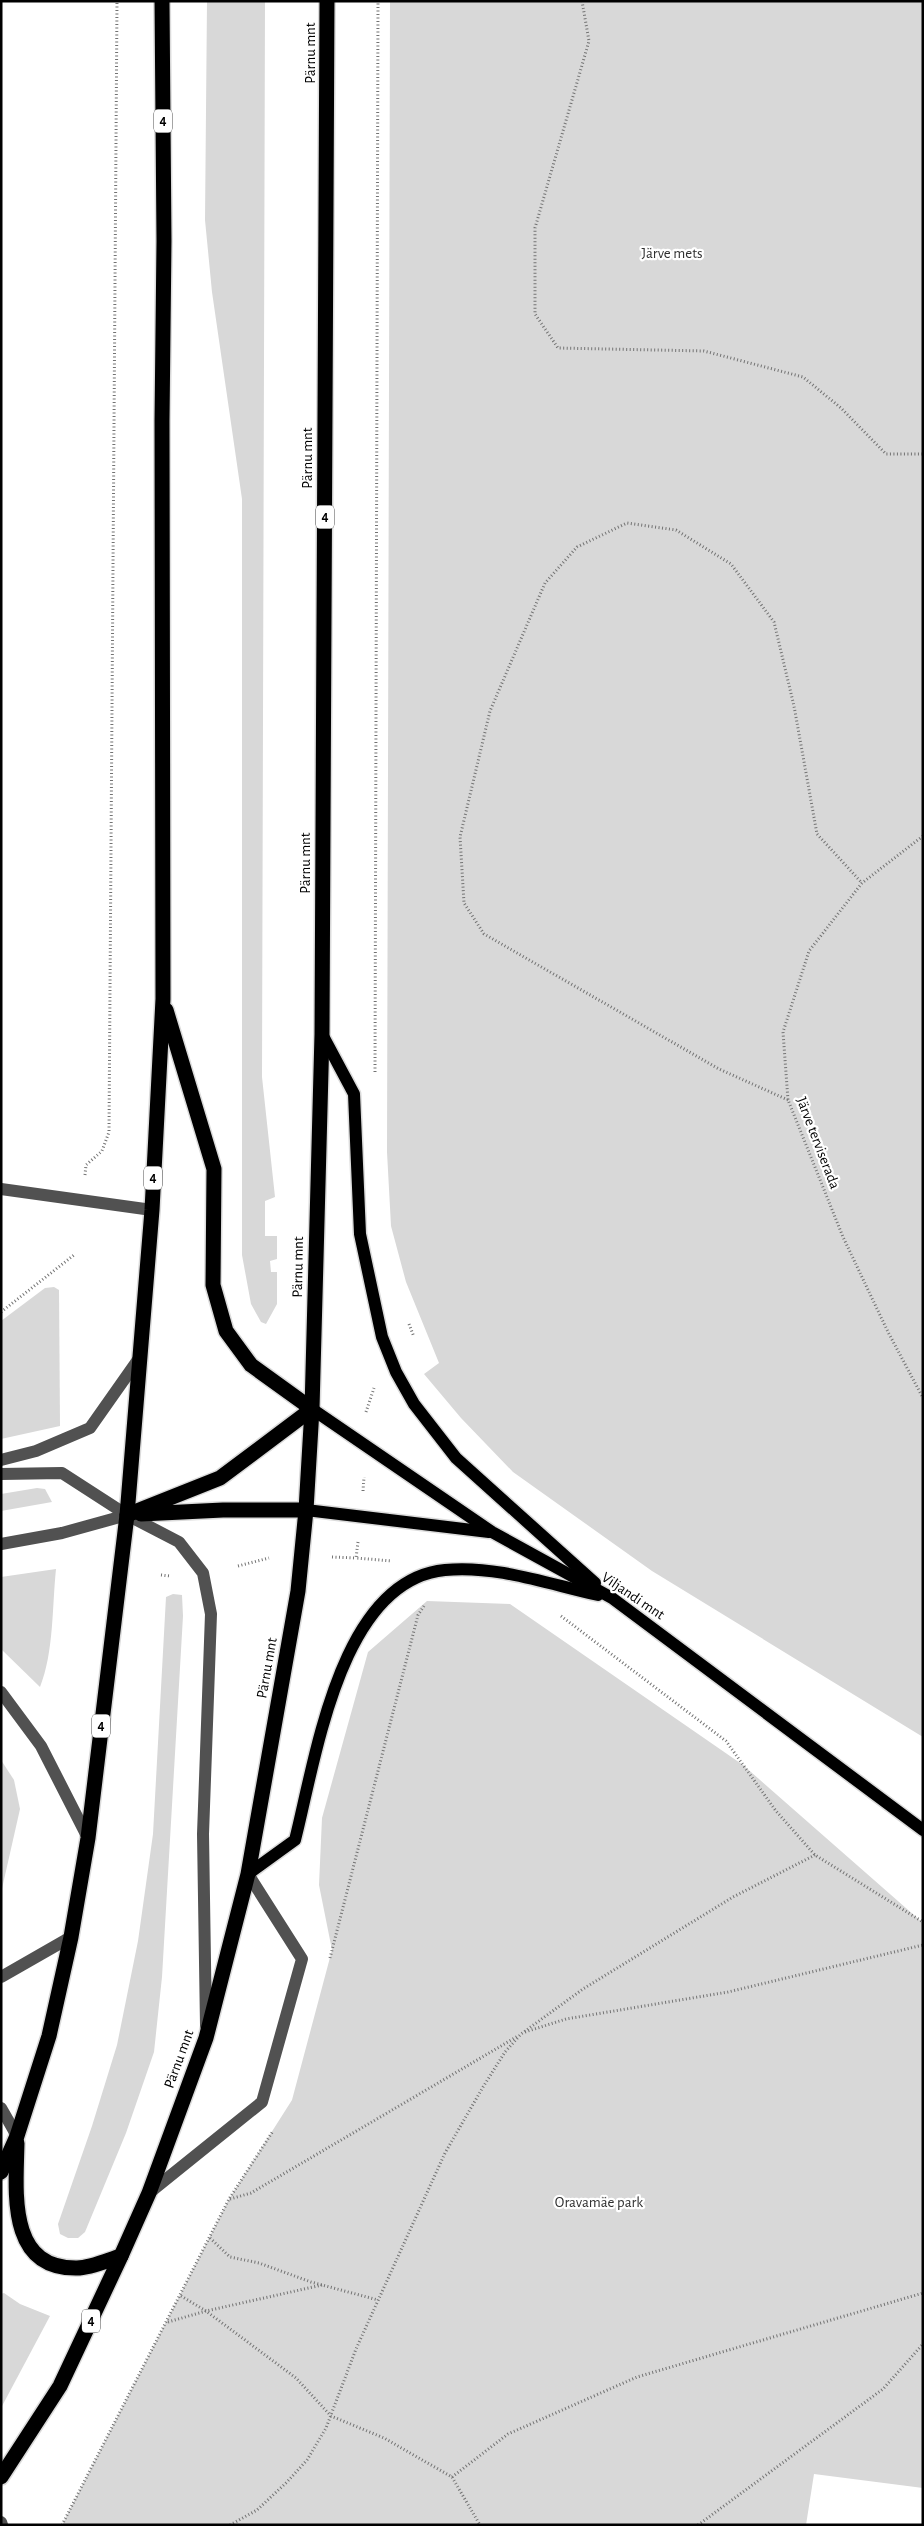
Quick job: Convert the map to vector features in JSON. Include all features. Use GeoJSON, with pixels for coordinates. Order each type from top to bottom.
{"type":"FeatureCollection","features":[{"type":"Feature","properties":{"kind":"highway","name":"4"},"geometry":{"type":"LineString","coordinates":[[1,2172],[17,2136],[49,2036],[71,1936],[88,1838],[126,1515],[152,1210],[163,1000],[164,231],[162,1]]}},
{"type":"Feature","properties":{"kind":"highway","name":"Pärnu mnt"},"geometry":{"type":"LineString","coordinates":[[1,2477],[60,2386],[121,2256],[148,2193],[206,2038],[248,1874],[298,1591],[306,1510],[312,1409],[322,1034],[327,1]]}},
{"type":"Feature","properties":{"kind":"highway"},"geometry":{"type":"LineString","coordinates":[[126,1515],[220,1478],[312,1409],[251,1366],[226,1331],[213,1285],[214,1168],[163,1000]]}},
{"type":"Feature","properties":{"kind":"highway"},"geometry":{"type":"LineString","coordinates":[[126,1515],[223,1510],[306,1510]]}},
{"type":"Feature","properties":{"kind":"highway"},"geometry":{"type":"LineString","coordinates":[[17,2136],[15,2206],[29,2249],[52,2265],[78,2268],[121,2256]]}},
{"type":"Feature","properties":{"kind":"main road"},"geometry":{"type":"LineString","coordinates":[[322,1034],[354,1094],[360,1234],[382,1338],[396,1372],[414,1404],[456,1458],[612,1598]]}},
{"type":"Feature","properties":{"kind":"main road","name":"Viljandi mnt"},"geometry":{"type":"LineString","coordinates":[[312,1409],[492,1532],[612,1598],[923,1830]]}},
{"type":"Feature","properties":{"kind":"main road"},"geometry":{"type":"LineString","coordinates":[[306,1510],[492,1532]]}},
{"type":"Feature","properties":{"kind":"main road"},"geometry":{"type":"LineString","coordinates":[[248,1874],[295,1840],[331,1699],[350,1646],[372,1612],[407,1580],[444,1570],[488,1570],[612,1598]]}},
{"type":"Feature","properties":{"kind":"lane"},"geometry":{"type":"LineString","coordinates":[[1,1189],[152,1210]]}},
{"type":"Feature","properties":{"kind":"lane"},"geometry":{"type":"LineString","coordinates":[[1,1460],[36,1451],[90,1428],[140,1357]]}},
{"type":"Feature","properties":{"kind":"lane"},"geometry":{"type":"LineString","coordinates":[[1,1474],[62,1473],[126,1515],[179,1542],[203,1573],[211,1614],[203,1834],[206,2038]]}},
{"type":"Feature","properties":{"kind":"lane"},"geometry":{"type":"LineString","coordinates":[[1,1544],[62,1533],[126,1515]]}},
{"type":"Feature","properties":{"kind":"lane"},"geometry":{"type":"LineString","coordinates":[[1,1692],[41,1746],[88,1838]]}},
{"type":"Feature","properties":{"kind":"lane"},"geometry":{"type":"LineString","coordinates":[[148,2193],[262,2102],[302,1959],[248,1874]]}},
{"type":"Feature","properties":{"kind":"lane"},"geometry":{"type":"LineString","coordinates":[[1,1977],[71,1936]]}},
{"type":"Feature","properties":{"kind":"lane"},"geometry":{"type":"LineString","coordinates":[[1,2108],[17,2136]]}},
{"type":"Feature","properties":{"kind":"path"},"geometry":{"type":"LineString","coordinates":[[81,1200],[86,1165],[102,1151],[110,1132],[117,1]]}},
{"type":"Feature","properties":{"kind":"path"},"geometry":{"type":"LineString","coordinates":[[375,1075],[378,1]]}},
{"type":"Feature","properties":{"kind":"path"},"geometry":{"type":"LineString","coordinates":[[582,1],[589,41],[535,228],[535,314],[558,348],[704,351],[803,377],[841,408],[886,454],[923,454]]}},
{"type":"Feature","properties":{"kind":"path"},"geometry":{"type":"LineString","coordinates":[[788,1100],[719,1069],[484,934],[464,903],[460,837],[490,711],[545,583],[578,547],[627,523],[676,530],[731,564],[774,622],[794,706],[817,834],[862,882]]}},
{"type":"Feature","properties":{"kind":"path","name":"Järve terviserada"},"geometry":{"type":"LineString","coordinates":[[923,836],[862,882],[809,951],[783,1032],[788,1100],[843,1237],[888,1332],[923,1398]]}},
{"type":"Feature","properties":{"kind":"path"},"geometry":{"type":"LineString","coordinates":[[1,1312],[74,1255]]}},
{"type":"Feature","properties":{"kind":"path"},"geometry":{"type":"LineString","coordinates":[[408,1320],[417,1345]]}},
{"type":"Feature","properties":{"kind":"path"},"geometry":{"type":"LineString","coordinates":[[365,1415],[374,1387]]}},
{"type":"Feature","properties":{"kind":"path"},"geometry":{"type":"LineString","coordinates":[[356,1558],[359,1534]]}},
{"type":"Feature","properties":{"kind":"path"},"geometry":{"type":"LineString","coordinates":[[332,1556],[396,1561]]}},
{"type":"Feature","properties":{"kind":"path"},"geometry":{"type":"LineString","coordinates":[[238,1566],[268,1558]]}},
{"type":"Feature","properties":{"kind":"path"},"geometry":{"type":"LineString","coordinates":[[554,1610],[726,1741],[776,1811],[815,1855],[923,1922]]}},
{"type":"Feature","properties":{"kind":"path"},"geometry":{"type":"LineString","coordinates":[[229,2199],[251,2193],[521,2034],[583,1989],[724,1902],[815,1855]]}},
{"type":"Feature","properties":{"kind":"path"},"geometry":{"type":"LineString","coordinates":[[230,2525],[257,2510],[307,2460],[331,2416],[356,2349],[445,2153],[487,2080],[521,2034],[566,2018],[728,1992],[923,1945]]}},
{"type":"Feature","properties":{"kind":"path"},"geometry":{"type":"LineString","coordinates":[[210,2238],[230,2257],[259,2263],[323,2285],[378,2300]]}},
{"type":"Feature","properties":{"kind":"path"},"geometry":{"type":"LineString","coordinates":[[167,2322],[206,2311],[323,2285]]}},
{"type":"Feature","properties":{"kind":"path"},"geometry":{"type":"LineString","coordinates":[[452,2477],[508,2434],[637,2377],[923,2293]]}},
{"type":"Feature","properties":{"kind":"path"},"geometry":{"type":"LineString","coordinates":[[180,2296],[206,2311],[296,2378],[331,2416],[384,2438],[452,2477],[480,2525]]}},
{"type":"Feature","properties":{"kind":"path"},"geometry":{"type":"LineString","coordinates":[[698,2525],[883,2389],[923,2344]]}},
{"type":"Feature","properties":{"kind":"green space"},"geometry":{"type":"Polygon","coordinates":[[[207,1],[265,1],[262,1077],[275,1197],[265,1201],[265,1236],[277,1236],[277,1259],[270,1261],[271,1272],[277,1272],[277,1304],[266,1324],[261,1322],[251,1304],[242,1255],[242,499],[212,292],[205,220],[207,1]]]}},
{"type":"Feature","properties":{"kind":"green space","name":"Järve mets"},"geometry":{"type":"Polygon","coordinates":[[[390,1],[923,1],[923,1737],[652,1571],[513,1472],[461,1418],[424,1374],[439,1363],[406,1282],[391,1226],[387,1152],[390,1]]]}},
{"type":"Feature","properties":{"kind":"green space"},"geometry":{"type":"Polygon","coordinates":[[[54,1287],[59,1290],[60,1426],[1,1439],[1,1321],[45,1288],[54,1287]]]}},
{"type":"Feature","properties":{"kind":"green space"},"geometry":{"type":"Polygon","coordinates":[[[37,1488],[45,1489],[52,1502],[1,1511],[1,1494],[37,1488]]]}},
{"type":"Feature","properties":{"kind":"green space"},"geometry":{"type":"Polygon","coordinates":[[[56,1569],[48,1659],[40,1687],[1,1649],[1,1577],[56,1569]]]}},
{"type":"Feature","properties":{"kind":"green space"},"geometry":{"type":"Polygon","coordinates":[[[173,1594],[182,1595],[183,1616],[162,1977],[154,2052],[126,2133],[85,2232],[78,2238],[68,2238],[60,2234],[58,2224],[92,2126],[117,2045],[138,1941],[153,1834],[166,1597],[173,1594]]]}},
{"type":"Feature","properties":{"kind":"green space","name":"Oravamäe park"},"geometry":{"type":"Polygon","coordinates":[[[427,1601],[510,1604],[743,1765],[923,1923],[923,2488],[814,2474],[806,2525],[62,2525],[229,2199],[292,2100],[332,1950],[319,1885],[322,1818],[368,1652],[427,1601]]]}},
{"type":"Feature","properties":{"kind":"green space"},"geometry":{"type":"Polygon","coordinates":[[[1,1760],[14,1780],[20,1809],[1,1893],[1,1760]]]}},
{"type":"Feature","properties":{"kind":"green space"},"geometry":{"type":"Polygon","coordinates":[[[4,2293],[20,2304],[50,2316],[1,2408],[1,2294],[4,2293]]]}}]}
